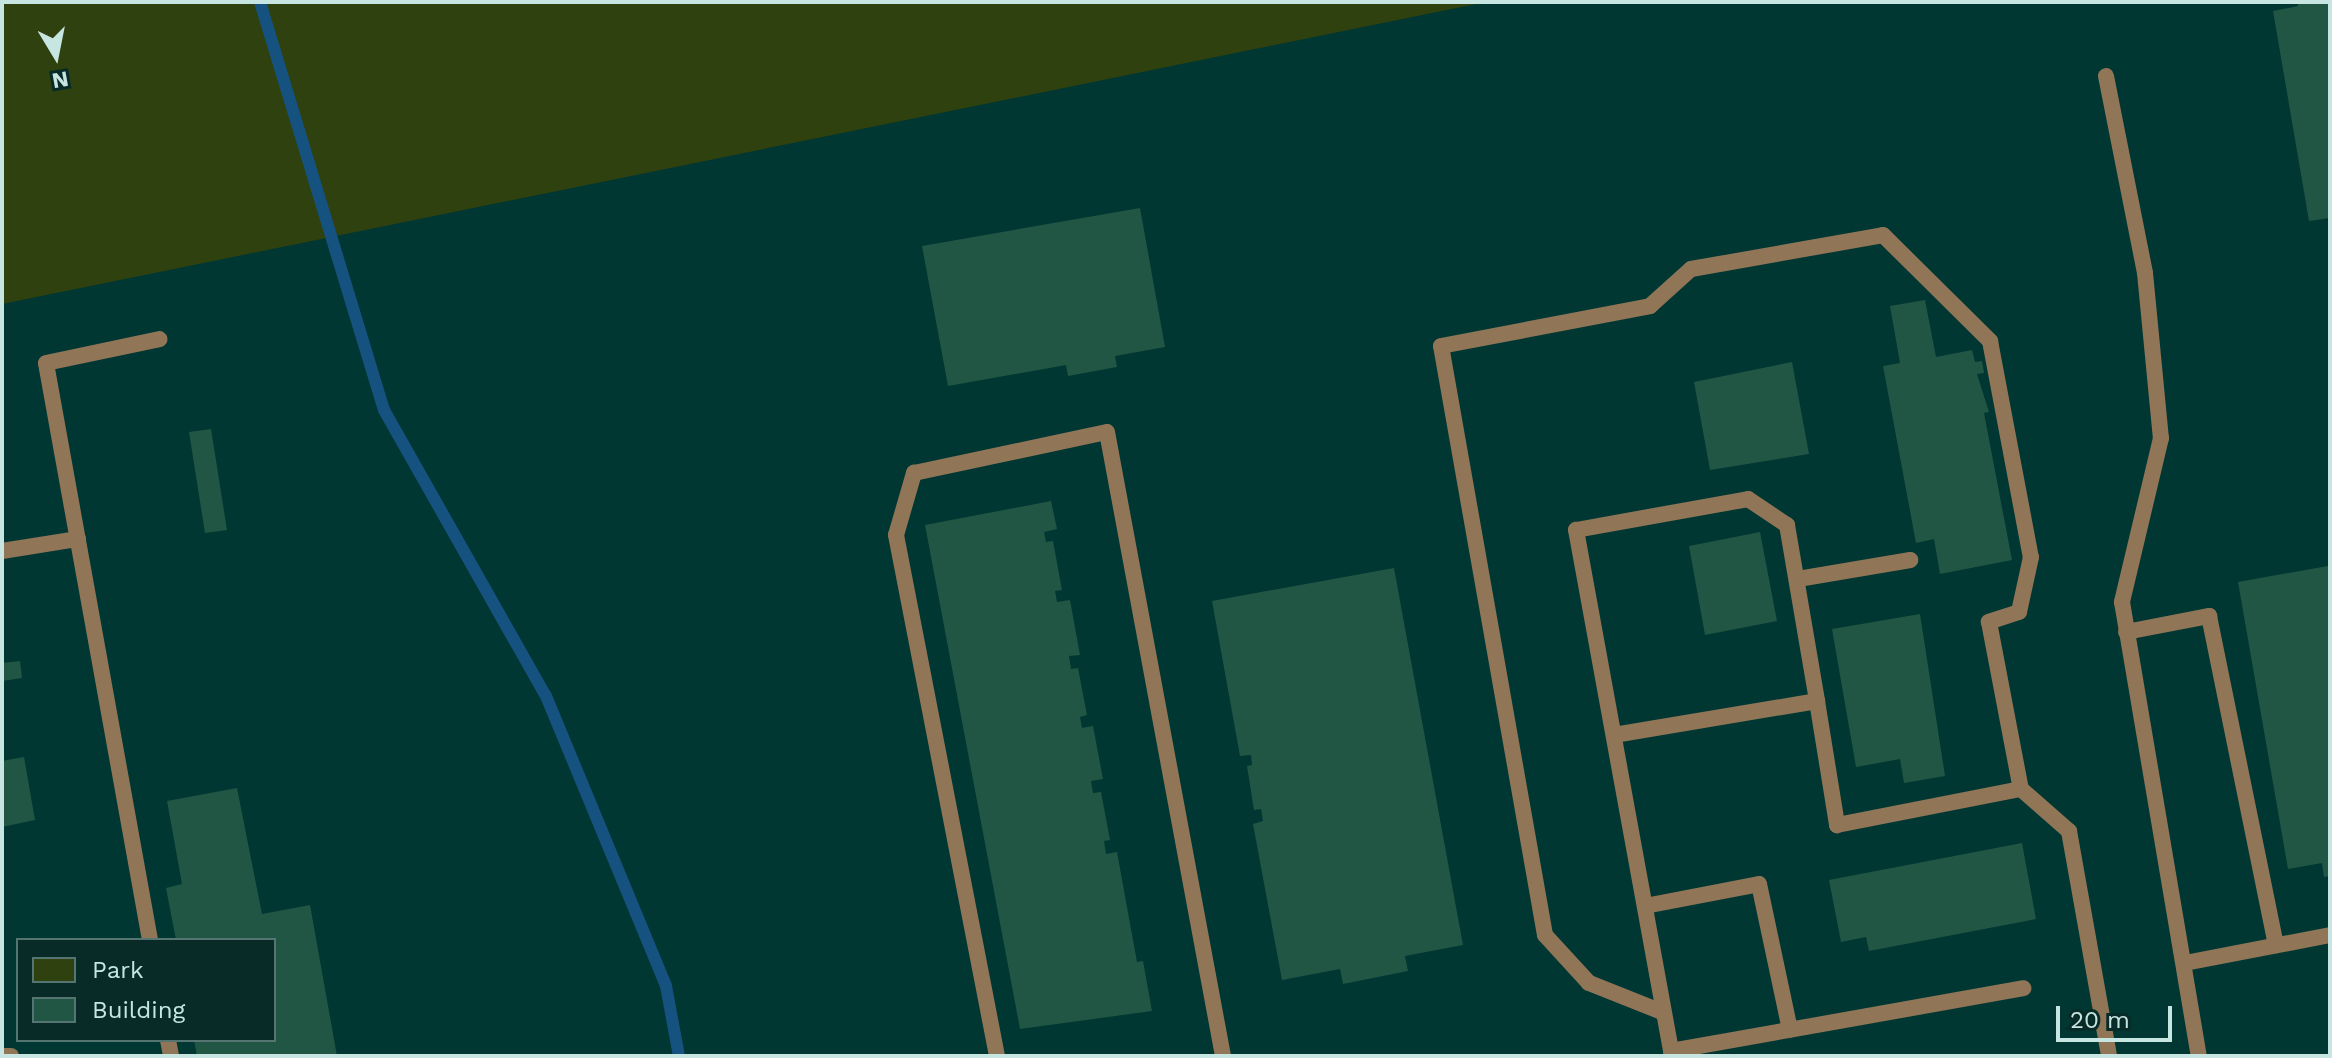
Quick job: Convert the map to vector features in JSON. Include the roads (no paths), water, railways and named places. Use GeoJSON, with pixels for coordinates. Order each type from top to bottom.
{"type":"FeatureCollection","features":[{"type":"Feature","properties":{"kind":"lane"},"geometry":{"type":"LineString","coordinates":[[2106,76],[2145,273],[2161,438],[2122,602],[2199,1056]]}},
{"type":"Feature","properties":{"kind":"lane"},"geometry":{"type":"LineString","coordinates":[[1662,1012],[1589,983],[1545,935],[1441,346],[1650,306],[1691,269],[1883,235],[1990,341],[2031,557],[2019,612],[1989,622],[2021,789],[2069,831],[2109,1056]]}},
{"type":"Feature","properties":{"kind":"lane"},"geometry":{"type":"LineString","coordinates":[[150,938],[46,363],[160,339]]}},
{"type":"Feature","properties":{"kind":"lane"},"geometry":{"type":"LineString","coordinates":[[997,1056],[896,535],[914,473],[1107,432],[1223,1056]]}},
{"type":"Feature","properties":{"kind":"lane"},"geometry":{"type":"LineString","coordinates":[[2021,789],[1837,825],[1787,525],[1748,499],[1576,530],[1671,1053],[2023,988]]}},
{"type":"Feature","properties":{"kind":"lane"},"geometry":{"type":"LineString","coordinates":[[2,551],[78,539]]}},
{"type":"Feature","properties":{"kind":"lane"},"geometry":{"type":"LineString","coordinates":[[1798,579],[1910,560]]}},
{"type":"Feature","properties":{"kind":"lane"},"geometry":{"type":"LineString","coordinates":[[2126,632],[2209,616],[2276,945]]}},
{"type":"Feature","properties":{"kind":"lane"},"geometry":{"type":"LineString","coordinates":[[1614,735],[1817,701]]}},
{"type":"Feature","properties":{"kind":"lane"},"geometry":{"type":"LineString","coordinates":[[1645,906],[1759,884],[1790,1030]]}},
{"type":"Feature","properties":{"kind":"lane"},"geometry":{"type":"LineString","coordinates":[[2185,963],[2330,935]]}},
{"type":"Feature","properties":{"kind":"lane"},"geometry":{"type":"LineString","coordinates":[[2,1056],[11,1056]]}},
{"type":"Feature","properties":{"kind":"waterway"},"geometry":{"type":"LineString","coordinates":[[260,2],[384,410],[546,696],[666,986],[679,1056]]}}]}
